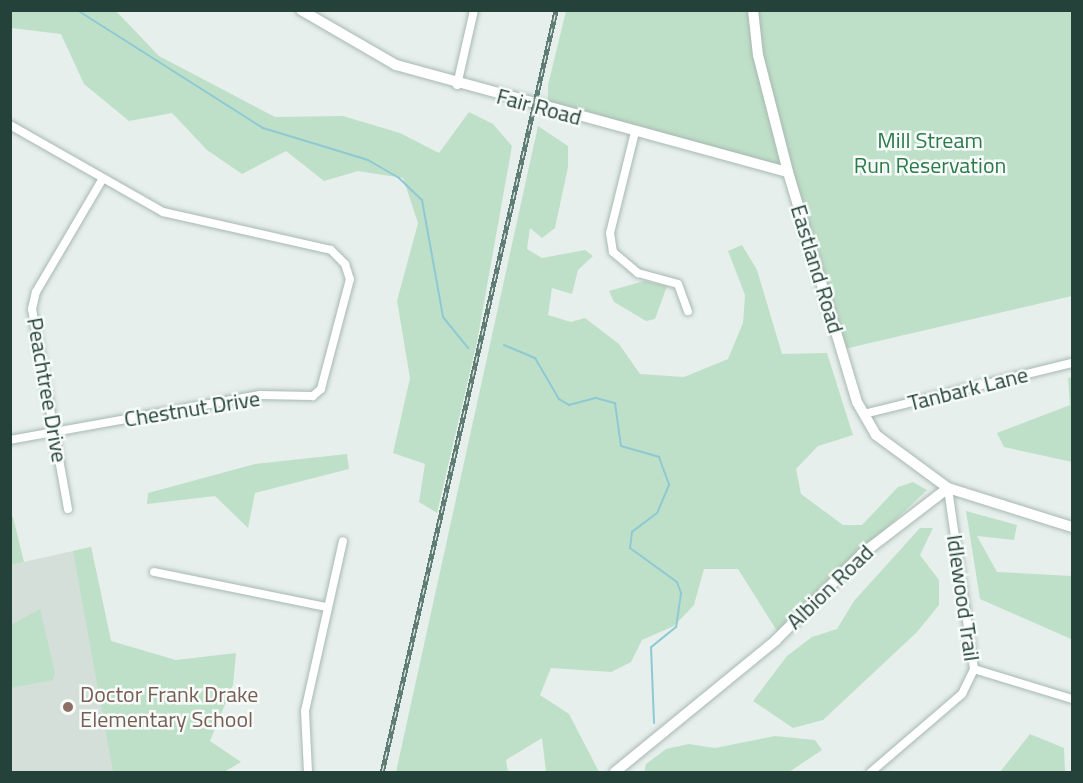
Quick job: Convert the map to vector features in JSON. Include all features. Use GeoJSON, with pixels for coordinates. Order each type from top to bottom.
{"type":"FeatureCollection","features":[{"type":"Feature","properties":{"kind":"street","name":"Fair Road"},"geometry":{"type":"LineString","coordinates":[[301,10],[396,65],[457,85],[788,172]]}},
{"type":"Feature","properties":{"kind":"street"},"geometry":{"type":"LineString","coordinates":[[457,85],[474,10]]}},
{"type":"Feature","properties":{"kind":"street","name":"Eastland Road"},"geometry":{"type":"LineString","coordinates":[[753,10],[758,55],[788,172],[864,414],[892,450],[948,488]]}},
{"type":"Feature","properties":{"kind":"street"},"geometry":{"type":"LineString","coordinates":[[10,125],[102,180]]}},
{"type":"Feature","properties":{"kind":"street"},"geometry":{"type":"LineString","coordinates":[[635,132],[610,232],[613,252],[639,273],[678,284],[688,311]]}},
{"type":"Feature","properties":{"kind":"street","name":"Chestnut Drive"},"geometry":{"type":"LineString","coordinates":[[10,440],[260,395],[313,396],[321,389],[350,279],[345,264],[331,250],[163,212],[102,180]]}},
{"type":"Feature","properties":{"kind":"street","name":"Peachtree Drive"},"geometry":{"type":"LineString","coordinates":[[68,509],[32,309],[36,292],[102,180]]}},
{"type":"Feature","properties":{"kind":"street","name":"Tanbark Lane"},"geometry":{"type":"LineString","coordinates":[[864,414],[1072,363]]}},
{"type":"Feature","properties":{"kind":"street"},"geometry":{"type":"LineString","coordinates":[[948,488],[1072,527]]}},
{"type":"Feature","properties":{"kind":"street","name":"Idlewood Trail"},"geometry":{"type":"LineString","coordinates":[[871,772],[962,694],[974,669],[948,488]]}},
{"type":"Feature","properties":{"kind":"street","name":"Albion Road"},"geometry":{"type":"LineString","coordinates":[[615,772],[768,647],[862,554],[948,488]]}},
{"type":"Feature","properties":{"kind":"street"},"geometry":{"type":"LineString","coordinates":[[308,772],[305,711],[326,607],[343,541]]}},
{"type":"Feature","properties":{"kind":"street"},"geometry":{"type":"LineString","coordinates":[[154,572],[326,607]]}},
{"type":"Feature","properties":{"kind":"street"},"geometry":{"type":"LineString","coordinates":[[974,669],[1072,699]]}},
{"type":"Feature","properties":{"kind":"shaded area","name":"Doctor Frank Drake Elementary School"},"geometry":{"type":"Polygon","coordinates":[[[91,547],[139,772],[11,772],[10,565],[91,547]]]}},
{"type":"Feature","properties":{"kind":"green space"},"geometry":{"type":"Polygon","coordinates":[[[11,10],[116,11],[159,56],[275,117],[343,116],[400,133],[439,153],[469,112],[493,124],[512,146],[477,342],[437,513],[419,502],[425,464],[393,453],[410,378],[397,301],[418,223],[403,178],[358,171],[324,181],[286,151],[242,174],[207,150],[172,113],[129,121],[84,84],[61,34],[11,28],[11,10]]]}},
{"type":"Feature","properties":{"kind":"green space","name":"Mill Stream Run Reservation"},"geometry":{"type":"Polygon","coordinates":[[[566,11],[1072,11],[1072,296],[840,350],[789,174],[548,110],[548,85],[566,11]]]}},
{"type":"Feature","properties":{"kind":"green space"},"geometry":{"type":"Polygon","coordinates":[[[538,126],[568,146],[568,167],[555,228],[542,238],[530,228],[527,249],[542,258],[585,250],[593,256],[578,270],[572,294],[552,288],[548,315],[571,322],[585,318],[619,344],[640,374],[684,377],[728,359],[743,323],[745,295],[728,251],[742,245],[757,270],[782,354],[827,353],[853,435],[818,446],[796,469],[801,494],[843,525],[862,525],[898,487],[913,482],[927,490],[777,631],[738,569],[704,569],[694,605],[674,626],[642,640],[631,662],[611,672],[551,668],[540,695],[569,714],[599,772],[546,772],[542,738],[506,760],[508,772],[396,772],[538,126]]]}},
{"type":"Feature","properties":{"kind":"green space"},"geometry":{"type":"Polygon","coordinates":[[[644,281],[667,286],[655,319],[646,321],[614,302],[609,291],[644,281]]]}},
{"type":"Feature","properties":{"kind":"green space"},"geometry":{"type":"Polygon","coordinates":[[[1072,377],[1072,462],[1004,447],[997,433],[1070,405],[1068,378],[1072,377]]]}},
{"type":"Feature","properties":{"kind":"green space"},"geometry":{"type":"Polygon","coordinates":[[[347,454],[349,469],[255,493],[248,528],[215,496],[147,504],[148,493],[255,464],[347,454]]]}},
{"type":"Feature","properties":{"kind":"green space"},"geometry":{"type":"Polygon","coordinates":[[[966,511],[1017,525],[1014,540],[977,536],[997,572],[1072,576],[1071,639],[980,599],[966,511]]]}},
{"type":"Feature","properties":{"kind":"green space"},"geometry":{"type":"Polygon","coordinates":[[[13,517],[24,562],[11,565],[10,518],[13,517]]]}},
{"type":"Feature","properties":{"kind":"green space"},"geometry":{"type":"Polygon","coordinates":[[[920,528],[933,528],[920,555],[939,580],[939,605],[917,632],[823,720],[793,728],[753,701],[787,656],[812,637],[837,629],[854,601],[920,528]]]}},
{"type":"Feature","properties":{"kind":"green space"},"geometry":{"type":"Polygon","coordinates":[[[91,547],[111,641],[176,660],[236,653],[233,685],[210,741],[241,762],[224,772],[113,772],[73,551],[91,547]]]}},
{"type":"Feature","properties":{"kind":"green space"},"geometry":{"type":"Polygon","coordinates":[[[40,609],[55,673],[53,680],[11,688],[11,625],[40,609]]]}},
{"type":"Feature","properties":{"kind":"green space"},"geometry":{"type":"Polygon","coordinates":[[[1030,734],[1064,748],[1065,772],[1000,772],[1030,734]]]}},
{"type":"Feature","properties":{"kind":"green space"},"geometry":{"type":"Polygon","coordinates":[[[775,736],[815,740],[822,750],[789,772],[644,772],[646,764],[666,749],[689,744],[715,748],[775,736]]]}},
{"type":"Feature","properties":{"kind":"waterway"},"geometry":{"type":"LineString","coordinates":[[77,10],[263,128],[368,160],[399,178],[422,200],[443,317],[468,348]]}},
{"type":"Feature","properties":{"kind":"waterway"},"geometry":{"type":"LineString","coordinates":[[504,345],[535,358],[559,399],[569,405],[596,398],[615,403],[621,446],[659,457],[669,485],[657,513],[632,532],[630,548],[677,582],[681,593],[676,627],[651,647],[654,723]]}},
{"type":"Feature","properties":{"kind":"railway"},"geometry":{"type":"LineString","coordinates":[[382,772],[556,10]]}},
{"type":"Feature","properties":{"kind":"place","name":"Doctor Frank Drake Elementary School"},"geometry":{"type":"Point","coordinates":[68,707]}}]}
